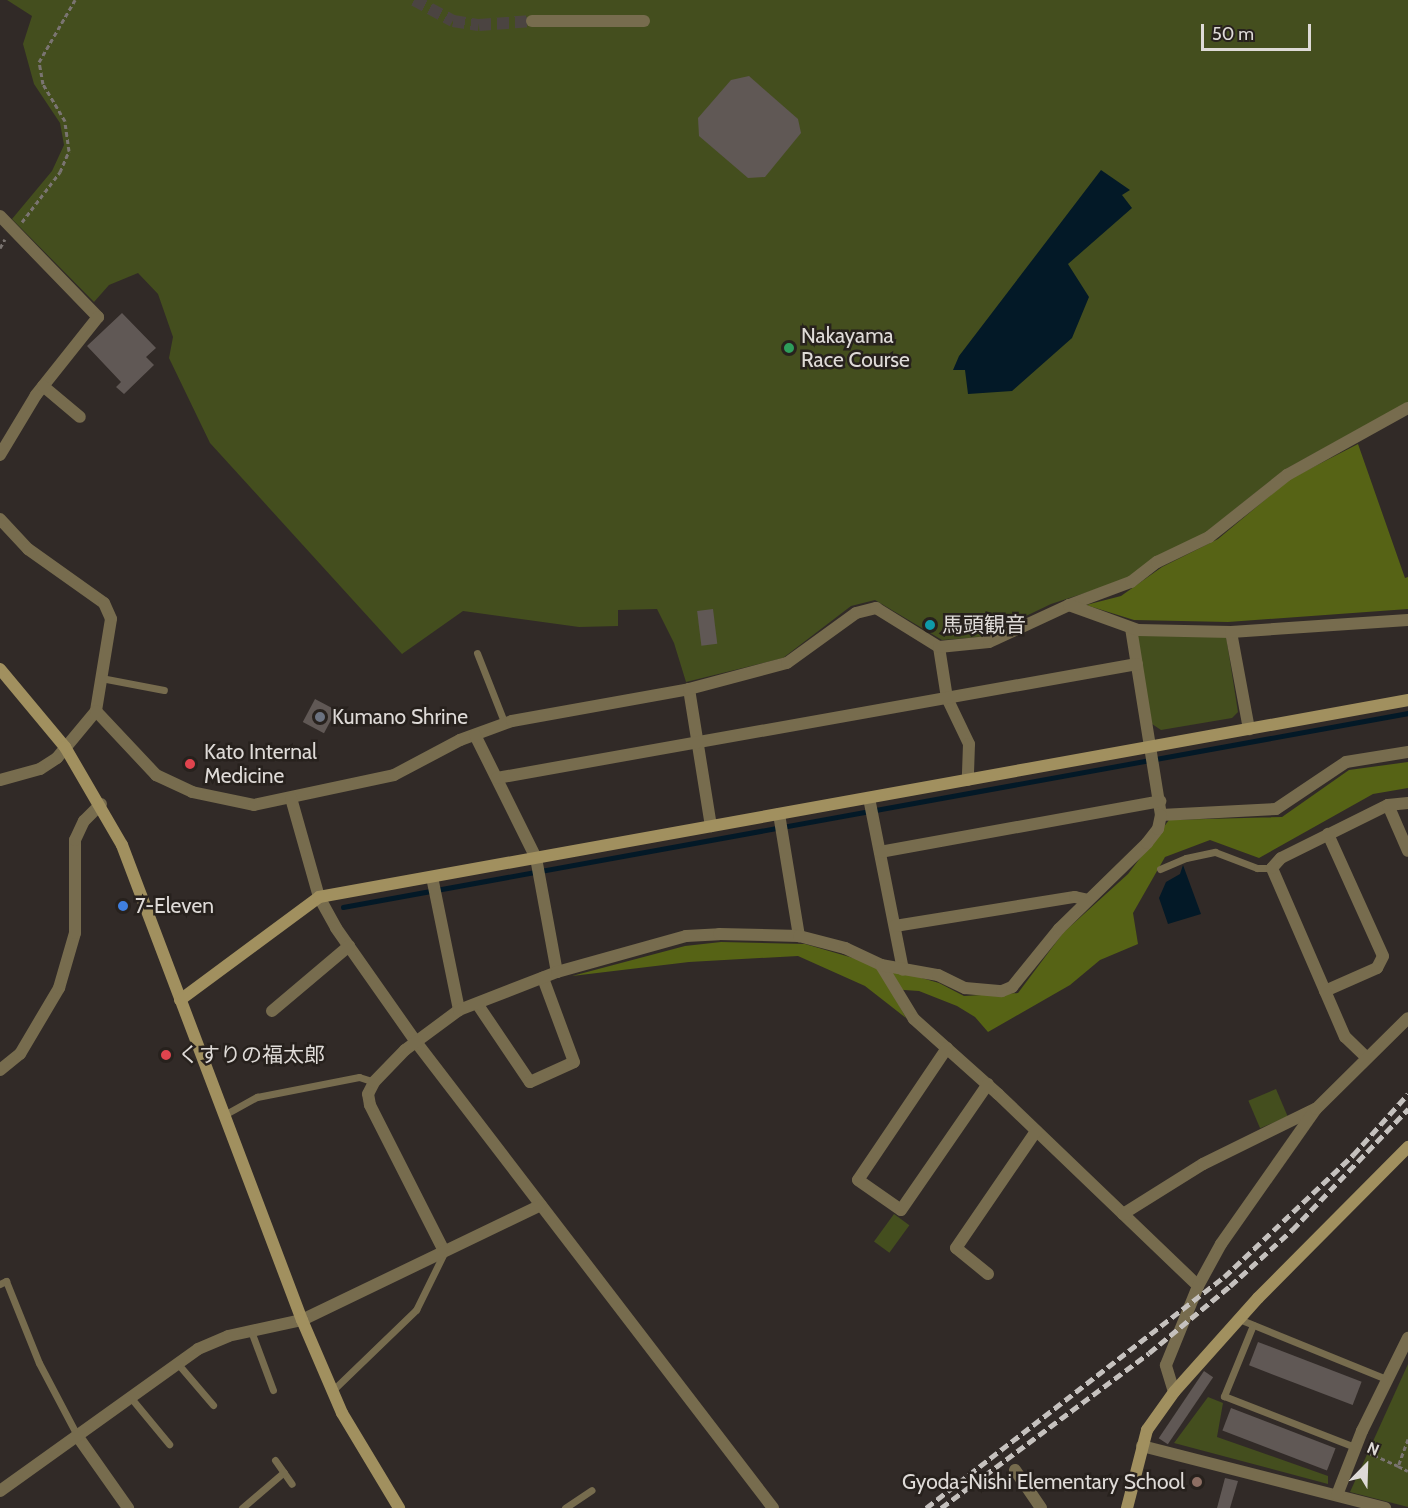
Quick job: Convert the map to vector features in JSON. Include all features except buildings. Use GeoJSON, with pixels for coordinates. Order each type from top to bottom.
{"type":"FeatureCollection","features":[{"type":"Feature","properties":{"kind":"street"},"geometry":{"type":"LineString","coordinates":[[532,21],[644,21]]}},
{"type":"Feature","properties":{"kind":"street"},"geometry":{"type":"LineString","coordinates":[[0,216],[98,317],[43,386],[0,455]]}},
{"type":"Feature","properties":{"kind":"street"},"geometry":{"type":"LineString","coordinates":[[43,386],[80,417]]}},
{"type":"Feature","properties":{"kind":"street"},"geometry":{"type":"LineString","coordinates":[[96,711],[156,775],[192,792],[254,805],[394,775],[475,735],[505,724],[689,689],[787,663],[856,613],[876,608],[939,647],[989,642],[1069,605],[1131,582],[1157,562],[1209,537],[1287,475],[1408,408]]}},
{"type":"Feature","properties":{"kind":"street"},"geometry":{"type":"LineString","coordinates":[[0,519],[28,549],[104,603],[111,619],[96,711],[57,758],[40,769],[0,780]]}},
{"type":"Feature","properties":{"kind":"street"},"geometry":{"type":"LineString","coordinates":[[1069,605],[1131,627],[1231,632],[1408,620]]}},
{"type":"Feature","properties":{"kind":"street"},"geometry":{"type":"LineString","coordinates":[[444,1251],[370,1105],[368,1094],[374,1082],[416,1042],[459,1010],[478,1005],[557,972],[686,936],[799,936],[845,948],[880,964],[938,975],[965,988],[1002,991],[1012,987],[1059,929],[1147,843],[1158,829],[1161,815],[1160,801],[1131,627]]}},
{"type":"Feature","properties":{"kind":"street"},"geometry":{"type":"LineString","coordinates":[[1231,632],[1249,729]]}},
{"type":"Feature","properties":{"kind":"street"},"geometry":{"type":"LineString","coordinates":[[939,647],[947,698],[969,744],[968,780]]}},
{"type":"Feature","properties":{"kind":"street"},"geometry":{"type":"LineString","coordinates":[[497,778],[1137,664]]}},
{"type":"Feature","properties":{"kind":"street"},"geometry":{"type":"LineString","coordinates":[[0,669],[65,747],[101,804],[136,879],[302,1320],[332,1391],[353,1434],[399,1508]]}},
{"type":"Feature","properties":{"kind":"street"},"geometry":{"type":"LineString","coordinates":[[689,689],[711,826]]}},
{"type":"Feature","properties":{"kind":"street"},"geometry":{"type":"LineString","coordinates":[[180,1000],[319,897],[1408,700]]}},
{"type":"Feature","properties":{"kind":"street"},"geometry":{"type":"LineString","coordinates":[[475,735],[536,858],[557,972]]}},
{"type":"Feature","properties":{"kind":"street"},"geometry":{"type":"LineString","coordinates":[[1161,815],[1276,809],[1346,762],[1408,752]]}},
{"type":"Feature","properties":{"kind":"street"},"geometry":{"type":"LineString","coordinates":[[291,798],[319,897],[349,946],[416,1042],[773,1508]]}},
{"type":"Feature","properties":{"kind":"street"},"geometry":{"type":"LineString","coordinates":[[869,798],[903,970]]}},
{"type":"Feature","properties":{"kind":"street"},"geometry":{"type":"LineString","coordinates":[[880,852],[1160,801]]}},
{"type":"Feature","properties":{"kind":"street"},"geometry":{"type":"LineString","coordinates":[[1366,1057],[1345,1037],[1272,868],[1281,858],[1328,834],[1388,805],[1408,802]]}},
{"type":"Feature","properties":{"kind":"street"},"geometry":{"type":"LineString","coordinates":[[0,1070],[20,1054],[59,988],[75,933],[75,840],[84,821],[101,804]]}},
{"type":"Feature","properties":{"kind":"street"},"geometry":{"type":"LineString","coordinates":[[1388,805],[1408,851]]}},
{"type":"Feature","properties":{"kind":"street"},"geometry":{"type":"LineString","coordinates":[[779,814],[799,936]]}},
{"type":"Feature","properties":{"kind":"street"},"geometry":{"type":"LineString","coordinates":[[1325,991],[1377,968],[1383,956],[1328,834]]}},
{"type":"Feature","properties":{"kind":"street"},"geometry":{"type":"LineString","coordinates":[[432,877],[459,1010]]}},
{"type":"Feature","properties":{"kind":"street"},"geometry":{"type":"LineString","coordinates":[[895,926],[1075,897],[1088,900]]}},
{"type":"Feature","properties":{"kind":"street"},"geometry":{"type":"LineString","coordinates":[[272,1011],[349,946]]}},
{"type":"Feature","properties":{"kind":"street"},"geometry":{"type":"LineString","coordinates":[[880,964],[914,1018],[988,1084],[1198,1286]]}},
{"type":"Feature","properties":{"kind":"street"},"geometry":{"type":"LineString","coordinates":[[478,1005],[530,1082],[574,1062],[543,978]]}},
{"type":"Feature","properties":{"kind":"street"},"geometry":{"type":"LineString","coordinates":[[1174,1392],[1166,1365],[1198,1286],[1221,1244],[1316,1109],[1366,1057],[1408,1018]]}},
{"type":"Feature","properties":{"kind":"street"},"geometry":{"type":"LineString","coordinates":[[947,1048],[858,1180],[901,1210],[988,1084]]}},
{"type":"Feature","properties":{"kind":"street"},"geometry":{"type":"LineString","coordinates":[[1123,1214],[1203,1164],[1316,1109]]}},
{"type":"Feature","properties":{"kind":"street"},"geometry":{"type":"LineString","coordinates":[[988,1274],[956,1248],[1036,1131]]}},
{"type":"Feature","properties":{"kind":"street"},"geometry":{"type":"LineString","coordinates":[[1127,1508],[1147,1430],[1174,1392],[1239,1318],[1408,1147]]}},
{"type":"Feature","properties":{"kind":"street"},"geometry":{"type":"LineString","coordinates":[[0,1491],[198,1349],[251,1331],[302,1320],[541,1205]]}},
{"type":"Feature","properties":{"kind":"street"},"geometry":{"type":"LineString","coordinates":[[1337,1495],[1355,1447],[1386,1379],[1408,1338]]}},
{"type":"Feature","properties":{"kind":"street"},"geometry":{"type":"LineString","coordinates":[[78,1437],[128,1508]]}},
{"type":"Feature","properties":{"kind":"street"},"geometry":{"type":"LineString","coordinates":[[1142,1446],[1384,1508]]}},
{"type":"Feature","properties":{"kind":"street"},"geometry":{"type":"LineString","coordinates":[[1016,1470],[1041,1508]]}},
{"type":"Feature","properties":{"kind":"lane"},"geometry":{"type":"LineString","coordinates":[[477,653],[505,724]]}},
{"type":"Feature","properties":{"kind":"lane"},"geometry":{"type":"LineString","coordinates":[[101,678],[164,690]]}},
{"type":"Feature","properties":{"kind":"lane"},"geometry":{"type":"LineString","coordinates":[[1160,869],[1186,858],[1215,852],[1257,868],[1272,868]]}},
{"type":"Feature","properties":{"kind":"lane"},"geometry":{"type":"LineString","coordinates":[[224,1115],[257,1097],[359,1077],[374,1082]]}},
{"type":"Feature","properties":{"kind":"lane"},"geometry":{"type":"LineString","coordinates":[[332,1391],[416,1310],[436,1275],[444,1251]]}},
{"type":"Feature","properties":{"kind":"lane"},"geometry":{"type":"LineString","coordinates":[[0,1284],[6,1281],[39,1363],[78,1437]]}},
{"type":"Feature","properties":{"kind":"lane"},"geometry":{"type":"LineString","coordinates":[[1239,1318],[1386,1379]]}},
{"type":"Feature","properties":{"kind":"lane"},"geometry":{"type":"LineString","coordinates":[[1253,1325],[1224,1396],[1355,1447]]}},
{"type":"Feature","properties":{"kind":"lane"},"geometry":{"type":"LineString","coordinates":[[251,1331],[273,1390]]}},
{"type":"Feature","properties":{"kind":"lane"},"geometry":{"type":"LineString","coordinates":[[178,1364],[213,1405]]}},
{"type":"Feature","properties":{"kind":"lane"},"geometry":{"type":"LineString","coordinates":[[131,1398],[169,1444]]}},
{"type":"Feature","properties":{"kind":"lane"},"geometry":{"type":"LineString","coordinates":[[274,1460],[292,1484]]}},
{"type":"Feature","properties":{"kind":"lane"},"geometry":{"type":"LineString","coordinates":[[242,1508],[284,1472]]}},
{"type":"Feature","properties":{"kind":"lane"},"geometry":{"type":"LineString","coordinates":[[565,1508],[592,1490]]}},
{"type":"Feature","properties":{"kind":"path"},"geometry":{"type":"LineString","coordinates":[[0,248],[12,229],[18,227],[60,172],[69,151],[65,121],[44,84],[39,62],[75,0]]}},
{"type":"Feature","properties":{"kind":"path"},"geometry":{"type":"LineString","coordinates":[[1398,1466],[1408,1439]]}},
{"type":"Feature","properties":{"kind":"path"},"geometry":{"type":"LineString","coordinates":[[1355,1447],[1408,1471]]}},
{"type":"Feature","properties":{"kind":"green space","name":"Nakayama Race Course"},"geometry":{"type":"Polygon","coordinates":[[[7,0],[1408,0],[1408,402],[1284,470],[1205,533],[1128,579],[1051,604],[982,637],[942,640],[875,600],[851,606],[783,658],[686,682],[674,643],[657,609],[618,610],[618,626],[579,627],[463,611],[402,654],[210,443],[169,358],[173,337],[158,294],[138,273],[109,285],[94,302],[12,219],[52,171],[64,145],[60,123],[34,84],[23,44],[32,16],[7,0]]]}},
{"type":"Feature","properties":{"kind":"green space"},"geometry":{"type":"Polygon","coordinates":[[[1358,444],[1405,578],[1408,577],[1408,609],[1228,622],[1134,620],[1086,605],[1121,596],[1162,567],[1218,539],[1290,479],[1358,444]]]}},
{"type":"Feature","properties":{"kind":"green space"},"geometry":{"type":"Polygon","coordinates":[[[1136,635],[1226,636],[1238,712],[1232,718],[1161,730],[1152,724],[1136,635]]]}},
{"type":"Feature","properties":{"kind":"green space"},"geometry":{"type":"Polygon","coordinates":[[[1408,762],[1408,788],[1373,794],[1259,858],[1210,840],[1165,857],[1133,913],[1138,944],[1100,960],[1070,985],[988,1032],[975,1017],[957,1006],[919,991],[890,989],[906,1018],[865,986],[798,956],[689,962],[572,976],[685,946],[721,942],[805,944],[939,983],[964,996],[1018,993],[1063,933],[1128,874],[1169,820],[1282,817],[1349,770],[1408,762]]]}},
{"type":"Feature","properties":{"kind":"green space"},"geometry":{"type":"Polygon","coordinates":[[[1276,1089],[1288,1117],[1260,1128],[1248,1101],[1276,1089]]]}},
{"type":"Feature","properties":{"kind":"green space"},"geometry":{"type":"Polygon","coordinates":[[[894,1214],[909,1225],[889,1253],[874,1242],[894,1214]]]}},
{"type":"Feature","properties":{"kind":"green space"},"geometry":{"type":"Polygon","coordinates":[[[1408,1364],[1408,1507],[1350,1492],[1408,1364]]]}},
{"type":"Feature","properties":{"kind":"green space"},"geometry":{"type":"Polygon","coordinates":[[[1208,1397],[1223,1403],[1217,1437],[1328,1476],[1328,1484],[1174,1443],[1208,1397]]]}},
{"type":"Feature","properties":{"kind":"water"},"geometry":{"type":"Polygon","coordinates":[[[1101,170],[1130,190],[1122,195],[1132,208],[1068,264],[1089,297],[1072,338],[1012,391],[968,394],[965,370],[953,370],[959,356],[1101,170]]]}},
{"type":"Feature","properties":{"kind":"water"},"geometry":{"type":"Polygon","coordinates":[[[1183,865],[1201,914],[1168,924],[1159,898],[1166,882],[1180,874],[1183,865]]]}},
{"type":"Feature","properties":{"kind":"waterway"},"geometry":{"type":"LineString","coordinates":[[343,907],[1408,713]]}},
{"type":"Feature","properties":{"kind":"tunnel"},"geometry":{"type":"LineString","coordinates":[[414,0],[453,21],[479,25],[532,21]]}},
{"type":"Feature","properties":{"kind":"railway"},"geometry":{"type":"LineString","coordinates":[[926,1508],[1224,1277],[1353,1155],[1408,1094]]}},
{"type":"Feature","properties":{"kind":"railway"},"geometry":{"type":"LineString","coordinates":[[941,1508],[1149,1353],[1230,1286],[1292,1230],[1408,1109]]}},
{"type":"Feature","properties":{"kind":"place","name":"Nakayama Race Course"},"geometry":{"type":"Point","coordinates":[789,348]}},
{"type":"Feature","properties":{"kind":"place","name":"馬頭観音"},"geometry":{"type":"Point","coordinates":[930,625]}},
{"type":"Feature","properties":{"kind":"place","name":"Kumano Shrine"},"geometry":{"type":"Point","coordinates":[320,717]}},
{"type":"Feature","properties":{"kind":"place","name":"Kato Internal Medicine"},"geometry":{"type":"Point","coordinates":[190,764]}},
{"type":"Feature","properties":{"kind":"place","name":"7-Eleven"},"geometry":{"type":"Point","coordinates":[123,906]}},
{"type":"Feature","properties":{"kind":"place","name":"くすりの福太郎"},"geometry":{"type":"Point","coordinates":[166,1055]}},
{"type":"Feature","properties":{"kind":"place","name":"Gyoda-Nishi Elementary School"},"geometry":{"type":"Point","coordinates":[1197,1482]}}]}
